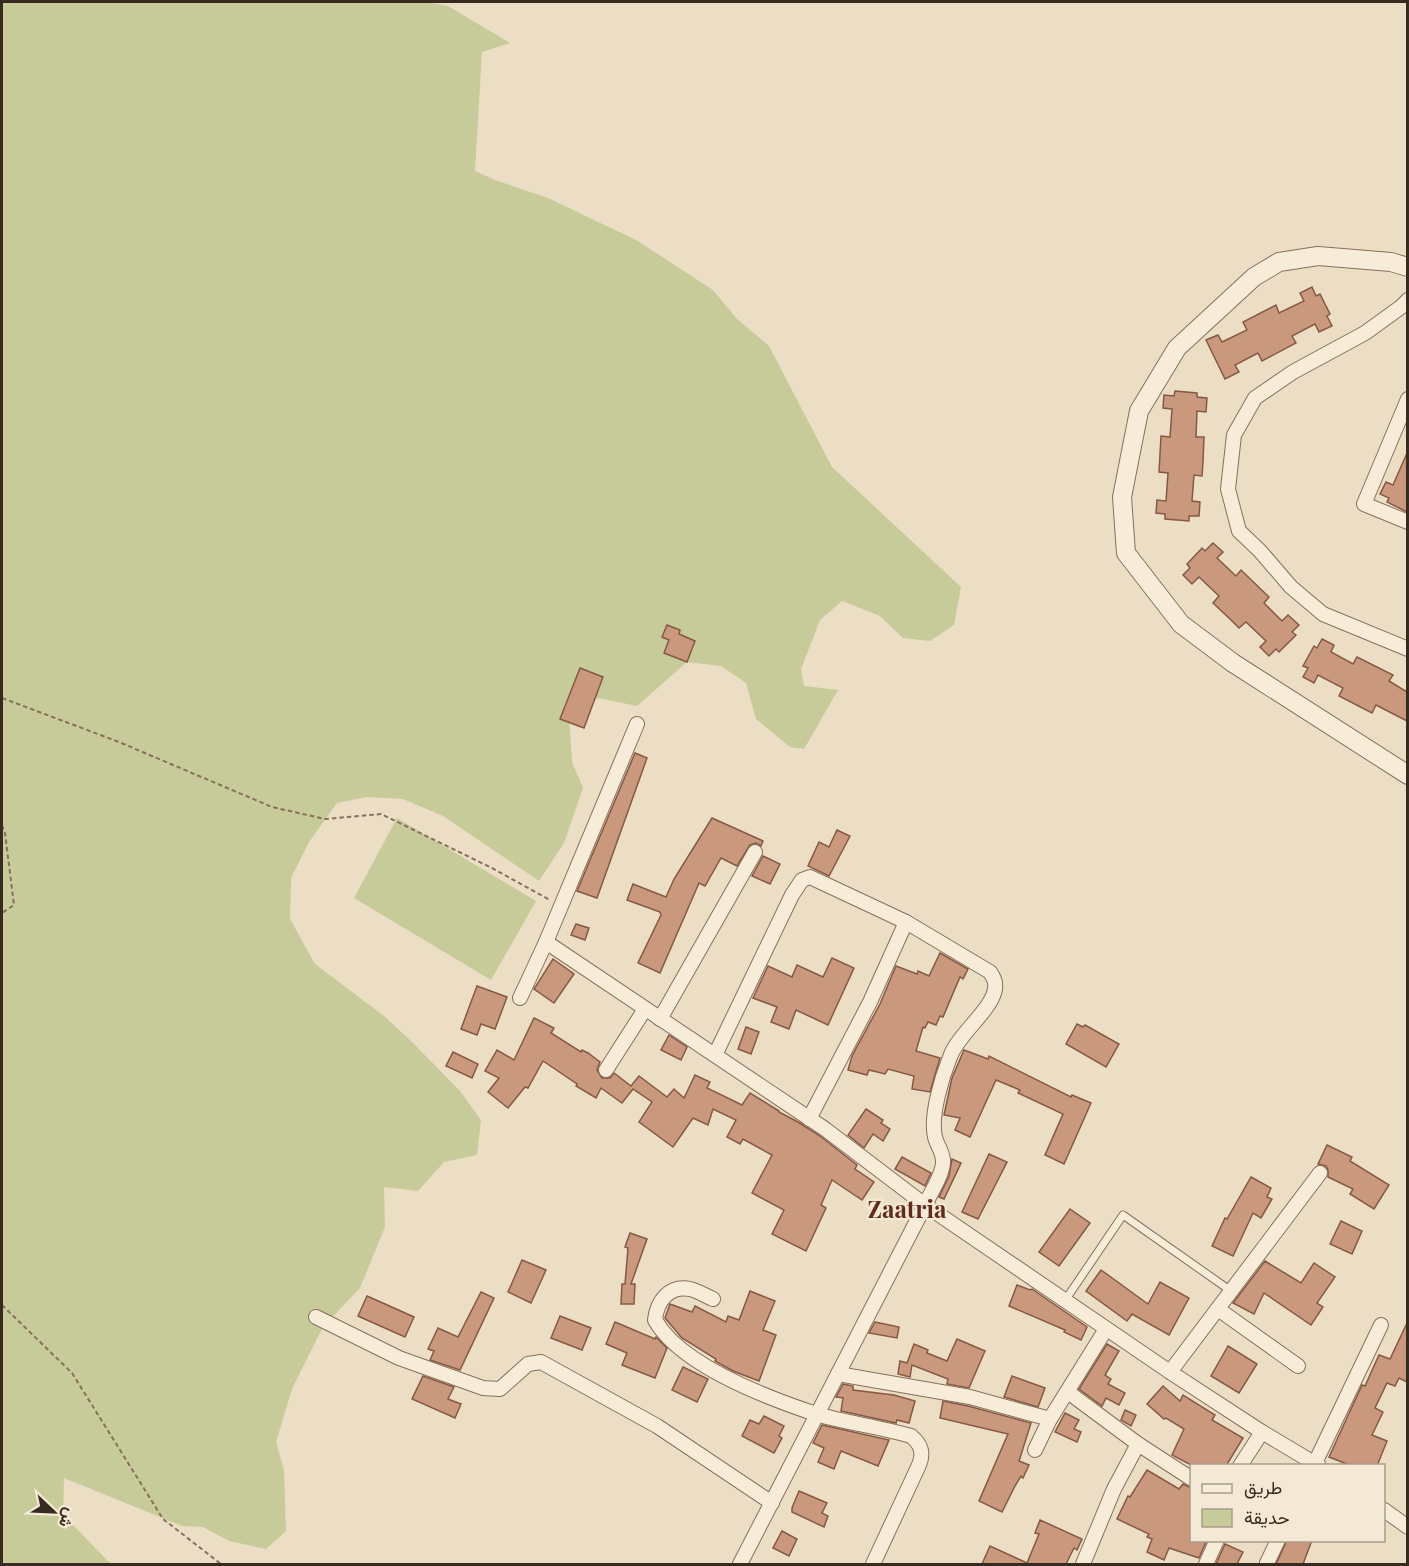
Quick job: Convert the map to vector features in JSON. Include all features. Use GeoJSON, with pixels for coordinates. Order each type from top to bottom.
{"type":"FeatureCollection","features":[{"type":"Feature","properties":{"kind":"street"},"geometry":{"type":"LineString","coordinates":[[1407,267],[1391,262],[1318,256],[1279,262],[1254,277],[1177,348],[1139,411],[1122,497],[1126,553],[1181,624],[1233,663],[1407,775]]}},
{"type":"Feature","properties":{"kind":"street"},"geometry":{"type":"LineString","coordinates":[[1407,300],[1365,333],[1293,372],[1255,398],[1234,435],[1228,489],[1239,531],[1292,587],[1323,614],[1407,649]]}},
{"type":"Feature","properties":{"kind":"street"},"geometry":{"type":"LineString","coordinates":[[1407,399],[1364,504],[1407,522]]}},
{"type":"Feature","properties":{"kind":"street"},"geometry":{"type":"LineString","coordinates":[[520,998],[546,942],[637,724]]}},
{"type":"Feature","properties":{"kind":"street"},"geometry":{"type":"LineString","coordinates":[[660,1019],[755,852]]}},
{"type":"Feature","properties":{"kind":"street"},"geometry":{"type":"LineString","coordinates":[[715,1055],[792,895],[802,880],[810,877],[906,922],[990,972],[995,980],[995,990],[988,1004],[950,1055],[934,1115],[934,1136],[943,1157],[943,1166],[926,1205],[740,1564]]}},
{"type":"Feature","properties":{"kind":"street"},"geometry":{"type":"LineString","coordinates":[[809,1119],[870,1002],[906,922]]}},
{"type":"Feature","properties":{"kind":"street"},"geometry":{"type":"LineString","coordinates":[[546,942],[809,1119],[876,1166],[926,1205],[1064,1301],[1262,1432],[1317,1464],[1381,1325]]}},
{"type":"Feature","properties":{"kind":"street"},"geometry":{"type":"LineString","coordinates":[[606,1070],[645,1009]]}},
{"type":"Feature","properties":{"kind":"street"},"geometry":{"type":"LineString","coordinates":[[1170,1372],[1320,1173]]}},
{"type":"Feature","properties":{"kind":"street"},"geometry":{"type":"LineString","coordinates":[[713,1299],[691,1289],[671,1291],[662,1299],[656,1311],[655,1320],[667,1337],[704,1365],[749,1389],[818,1414],[911,1437],[920,1446],[922,1459],[873,1564]]}},
{"type":"Feature","properties":{"kind":"street"},"geometry":{"type":"LineString","coordinates":[[1218,1309],[1298,1366]]}},
{"type":"Feature","properties":{"kind":"street"},"geometry":{"type":"LineString","coordinates":[[316,1317],[399,1358],[483,1388],[500,1389],[528,1364],[541,1362],[657,1426],[772,1503]]}},
{"type":"Feature","properties":{"kind":"street"},"geometry":{"type":"LineString","coordinates":[[1035,1450],[1050,1419],[1106,1329]]}},
{"type":"Feature","properties":{"kind":"street"},"geometry":{"type":"LineString","coordinates":[[838,1374],[970,1397],[1050,1419]]}},
{"type":"Feature","properties":{"kind":"street"},"geometry":{"type":"LineString","coordinates":[[1068,1392],[1138,1444],[1190,1478]]}},
{"type":"Feature","properties":{"kind":"street"},"geometry":{"type":"LineString","coordinates":[[1241,1464],[1262,1432]]}},
{"type":"Feature","properties":{"kind":"street"},"geometry":{"type":"LineString","coordinates":[[1083,1564],[1114,1489],[1138,1444]]}},
{"type":"Feature","properties":{"kind":"street"},"geometry":{"type":"LineString","coordinates":[[1385,1511],[1407,1527]]}},
{"type":"Feature","properties":{"kind":"street"},"geometry":{"type":"LineString","coordinates":[[1206,1564],[1216,1542]]}},
{"type":"Feature","properties":{"kind":"street"},"geometry":{"type":"LineString","coordinates":[[1266,1563],[1277,1542]]}},
{"type":"Feature","properties":{"kind":"lane"},"geometry":{"type":"LineString","coordinates":[[1064,1301],[1123,1215],[1231,1291]]}},
{"type":"Feature","properties":{"kind":"path"},"geometry":{"type":"LineString","coordinates":[[2,698],[119,742],[272,807],[325,819],[381,814],[490,867],[560,905]]}},
{"type":"Feature","properties":{"kind":"path"},"geometry":{"type":"LineString","coordinates":[[2,825],[15,905],[2,913]]}},
{"type":"Feature","properties":{"kind":"path"},"geometry":{"type":"LineString","coordinates":[[2,1305],[72,1373],[164,1519],[221,1564]]}},
{"type":"Feature","properties":{"kind":"green space"},"geometry":{"type":"Polygon","coordinates":[[[2,2],[426,2],[448,6],[510,43],[482,52],[475,171],[548,198],[636,240],[713,290],[737,319],[769,346],[832,467],[961,587],[954,625],[930,641],[903,638],[880,616],[842,601],[820,620],[801,669],[804,686],[838,690],[804,749],[790,747],[756,719],[746,683],[721,666],[687,662],[637,706],[598,698],[569,716],[572,762],[583,788],[564,843],[539,881],[443,816],[403,799],[367,797],[337,803],[309,842],[291,878],[290,919],[315,964],[384,1016],[411,1041],[460,1091],[481,1120],[477,1155],[444,1162],[418,1191],[384,1187],[385,1227],[360,1288],[323,1327],[292,1389],[276,1442],[284,1470],[286,1531],[266,1549],[229,1541],[203,1527],[182,1526],[64,1478],[63,1515],[111,1564],[2,1564],[2,2]]]}},
{"type":"Feature","properties":{"kind":"green space"},"geometry":{"type":"Polygon","coordinates":[[[397,818],[536,901],[491,980],[354,898],[397,818]]]}},
{"type":"Feature","properties":{"kind":"building"},"geometry":{"type":"Polygon","coordinates":[[[1312,287],[1316,296],[1320,294],[1330,314],[1327,316],[1332,326],[1319,332],[1315,324],[1292,336],[1296,343],[1262,361],[1258,353],[1235,365],[1239,372],[1225,379],[1206,340],[1218,335],[1222,342],[1247,330],[1243,322],[1276,305],[1279,313],[1304,301],[1300,293],[1312,287]]]}},
{"type":"Feature","properties":{"kind":"building"},"geometry":{"type":"Polygon","coordinates":[[[1175,391],[1197,393],[1197,397],[1207,398],[1206,412],[1197,411],[1196,437],[1204,437],[1203,462],[1202,476],[1194,475],[1192,501],[1200,502],[1199,516],[1189,516],[1189,521],[1165,519],[1165,514],[1156,513],[1157,500],[1166,501],[1168,473],[1159,472],[1161,436],[1170,437],[1172,409],[1163,408],[1164,395],[1174,396],[1175,391]]]}},
{"type":"Feature","properties":{"kind":"building"},"geometry":{"type":"Polygon","coordinates":[[[1407,453],[1407,512],[1387,502],[1389,498],[1380,494],[1386,482],[1393,485],[1407,453]]]}},
{"type":"Feature","properties":{"kind":"building"},"geometry":{"type":"Polygon","coordinates":[[[1213,543],[1223,552],[1217,558],[1236,576],[1241,570],[1269,597],[1264,603],[1282,621],[1288,615],[1299,625],[1292,632],[1296,635],[1279,652],[1276,649],[1269,656],[1260,647],[1266,641],[1246,622],[1239,628],[1213,603],[1219,596],[1199,577],[1192,584],[1183,575],[1190,568],[1187,564],[1202,548],[1205,551],[1213,543]]]}},
{"type":"Feature","properties":{"kind":"building"},"geometry":{"type":"Polygon","coordinates":[[[667,625],[680,630],[679,634],[695,641],[687,662],[664,653],[669,640],[662,637],[667,625]]]}},
{"type":"Feature","properties":{"kind":"building"},"geometry":{"type":"Polygon","coordinates":[[[1322,639],[1334,645],[1331,652],[1353,664],[1357,657],[1393,675],[1389,681],[1407,692],[1407,721],[1376,705],[1372,713],[1339,696],[1343,688],[1318,675],[1314,683],[1303,677],[1308,668],[1303,666],[1314,646],[1317,648],[1322,639]]]}},
{"type":"Feature","properties":{"kind":"building"},"geometry":{"type":"Polygon","coordinates":[[[580,668],[603,677],[584,728],[560,719],[580,668]]]}},
{"type":"Feature","properties":{"kind":"building"},"geometry":{"type":"Polygon","coordinates":[[[635,753],[647,758],[597,898],[577,891],[635,753]]]}},
{"type":"Feature","properties":{"kind":"building"},"geometry":{"type":"Polygon","coordinates":[[[712,818],[763,841],[761,846],[756,843],[750,845],[737,866],[721,858],[705,886],[699,883],[660,973],[638,963],[661,915],[660,912],[627,900],[633,884],[666,897],[674,879],[712,818]]]}},
{"type":"Feature","properties":{"kind":"building"},"geometry":{"type":"Polygon","coordinates":[[[837,830],[850,836],[829,876],[808,866],[819,842],[829,847],[837,830]]]}},
{"type":"Feature","properties":{"kind":"building"},"geometry":{"type":"Polygon","coordinates":[[[763,856],[780,864],[770,884],[752,876],[763,856]]]}},
{"type":"Feature","properties":{"kind":"building"},"geometry":{"type":"Polygon","coordinates":[[[576,924],[589,928],[585,940],[571,935],[576,924]]]}},
{"type":"Feature","properties":{"kind":"building"},"geometry":{"type":"Polygon","coordinates":[[[940,953],[968,969],[963,979],[960,977],[943,1017],[940,1016],[936,1025],[928,1022],[925,1028],[923,1027],[916,1051],[940,1058],[930,1092],[912,1089],[914,1076],[888,1069],[885,1074],[869,1070],[867,1075],[848,1070],[852,1056],[880,1004],[896,966],[929,976],[940,953]]]}},
{"type":"Feature","properties":{"kind":"building"},"geometry":{"type":"Polygon","coordinates":[[[832,958],[854,968],[828,1025],[796,1010],[789,1029],[771,1022],[777,1007],[753,998],[768,966],[792,977],[797,965],[823,977],[832,958]]]}},
{"type":"Feature","properties":{"kind":"building"},"geometry":{"type":"Polygon","coordinates":[[[553,959],[574,974],[554,1003],[534,989],[553,959]]]}},
{"type":"Feature","properties":{"kind":"building"},"geometry":{"type":"Polygon","coordinates":[[[477,986],[507,997],[495,1029],[481,1024],[477,1035],[461,1029],[477,986]]]}},
{"type":"Feature","properties":{"kind":"building"},"geometry":{"type":"Polygon","coordinates":[[[534,1018],[554,1028],[551,1033],[600,1062],[597,1070],[602,1078],[610,1078],[614,1073],[631,1086],[639,1076],[667,1097],[674,1089],[684,1098],[695,1075],[710,1082],[707,1088],[742,1105],[750,1093],[820,1136],[857,1165],[855,1169],[874,1182],[862,1200],[832,1180],[821,1205],[826,1208],[806,1251],[772,1234],[784,1210],[752,1193],[772,1155],[743,1139],[740,1144],[727,1137],[736,1120],[713,1109],[708,1125],[693,1118],[673,1147],[639,1122],[652,1102],[633,1089],[622,1103],[601,1088],[596,1098],[543,1061],[528,1088],[525,1087],[508,1108],[488,1092],[499,1078],[485,1071],[497,1050],[514,1060],[534,1018]]]}},
{"type":"Feature","properties":{"kind":"building"},"geometry":{"type":"Polygon","coordinates":[[[1077,1024],[1083,1027],[1085,1025],[1119,1044],[1106,1067],[1066,1044],[1077,1024]]]}},
{"type":"Feature","properties":{"kind":"building"},"geometry":{"type":"Polygon","coordinates":[[[746,1027],[759,1032],[751,1054],[738,1049],[746,1027]]]}},
{"type":"Feature","properties":{"kind":"building"},"geometry":{"type":"Polygon","coordinates":[[[669,1035],[687,1047],[681,1060],[661,1050],[669,1035]]]}},
{"type":"Feature","properties":{"kind":"building"},"geometry":{"type":"Polygon","coordinates":[[[964,1050],[988,1059],[989,1056],[1071,1097],[1072,1095],[1091,1103],[1064,1164],[1045,1155],[1063,1114],[1018,1093],[1020,1090],[996,1080],[970,1137],[955,1130],[960,1118],[944,1115],[952,1078],[964,1050]]]}},
{"type":"Feature","properties":{"kind":"building"},"geometry":{"type":"Polygon","coordinates":[[[453,1052],[478,1064],[472,1078],[446,1066],[453,1052]]]}},
{"type":"Feature","properties":{"kind":"building"},"geometry":{"type":"Polygon","coordinates":[[[866,1109],[883,1120],[881,1123],[890,1129],[883,1141],[873,1134],[864,1148],[848,1135],[866,1109]]]}},
{"type":"Feature","properties":{"kind":"building"},"geometry":{"type":"Polygon","coordinates":[[[1327,1145],[1352,1157],[1350,1161],[1389,1185],[1374,1209],[1350,1194],[1353,1189],[1328,1177],[1326,1166],[1318,1164],[1327,1145]]]}},
{"type":"Feature","properties":{"kind":"building"},"geometry":{"type":"Polygon","coordinates":[[[989,1154],[1007,1162],[978,1219],[962,1212],[989,1154]]]}},
{"type":"Feature","properties":{"kind":"building"},"geometry":{"type":"Polygon","coordinates":[[[902,1157],[931,1173],[925,1186],[895,1169],[902,1157]]]}},
{"type":"Feature","properties":{"kind":"building"},"geometry":{"type":"Polygon","coordinates":[[[952,1159],[961,1163],[944,1199],[939,1197],[949,1176],[952,1159]]]}},
{"type":"Feature","properties":{"kind":"building"},"geometry":{"type":"Polygon","coordinates":[[[1251,1177],[1271,1188],[1267,1197],[1272,1199],[1261,1218],[1253,1213],[1233,1256],[1212,1246],[1225,1218],[1227,1219],[1251,1177]]]}},
{"type":"Feature","properties":{"kind":"building"},"geometry":{"type":"Polygon","coordinates":[[[1070,1209],[1090,1223],[1059,1266],[1039,1252],[1070,1209]]]}},
{"type":"Feature","properties":{"kind":"building"},"geometry":{"type":"Polygon","coordinates":[[[1341,1221],[1362,1231],[1352,1254],[1330,1244],[1341,1221]]]}},
{"type":"Feature","properties":{"kind":"building"},"geometry":{"type":"Polygon","coordinates":[[[630,1233],[647,1239],[631,1284],[635,1284],[634,1304],[621,1304],[628,1248],[625,1247],[630,1233]]]}},
{"type":"Feature","properties":{"kind":"building"},"geometry":{"type":"Polygon","coordinates":[[[522,1260],[546,1270],[531,1303],[508,1292],[522,1260]]]}},
{"type":"Feature","properties":{"kind":"building"},"geometry":{"type":"Polygon","coordinates":[[[1265,1261],[1301,1283],[1314,1263],[1335,1277],[1317,1303],[1323,1307],[1311,1325],[1264,1293],[1254,1314],[1233,1303],[1265,1261]]]}},
{"type":"Feature","properties":{"kind":"building"},"geometry":{"type":"Polygon","coordinates":[[[1101,1270],[1148,1304],[1160,1282],[1189,1298],[1169,1335],[1132,1314],[1127,1321],[1086,1291],[1101,1270]]]}},
{"type":"Feature","properties":{"kind":"building"},"geometry":{"type":"Polygon","coordinates":[[[1017,1285],[1032,1289],[1087,1327],[1081,1340],[1064,1332],[1065,1330],[1009,1306],[1017,1285]]]}},
{"type":"Feature","properties":{"kind":"building"},"geometry":{"type":"Polygon","coordinates":[[[750,1291],[775,1301],[763,1330],[776,1335],[759,1381],[715,1361],[716,1359],[682,1338],[665,1318],[670,1304],[692,1312],[695,1306],[726,1322],[728,1316],[739,1320],[750,1291]]]}},
{"type":"Feature","properties":{"kind":"building"},"geometry":{"type":"Polygon","coordinates":[[[481,1292],[494,1298],[460,1370],[430,1360],[434,1351],[428,1349],[438,1328],[458,1337],[481,1292]]]}},
{"type":"Feature","properties":{"kind":"building"},"geometry":{"type":"Polygon","coordinates":[[[367,1296],[414,1317],[405,1337],[358,1316],[367,1296]]]}},
{"type":"Feature","properties":{"kind":"building"},"geometry":{"type":"Polygon","coordinates":[[[560,1316],[591,1328],[582,1350],[551,1338],[560,1316]]]}},
{"type":"Feature","properties":{"kind":"building"},"geometry":{"type":"Polygon","coordinates":[[[615,1322],[655,1339],[656,1337],[667,1348],[655,1378],[622,1365],[627,1353],[606,1344],[615,1322]]]}},
{"type":"Feature","properties":{"kind":"building"},"geometry":{"type":"Polygon","coordinates":[[[875,1322],[899,1327],[897,1338],[869,1333],[875,1322]]]}},
{"type":"Feature","properties":{"kind":"building"},"geometry":{"type":"Polygon","coordinates":[[[1407,1323],[1407,1382],[1399,1378],[1395,1386],[1387,1383],[1375,1408],[1383,1412],[1372,1435],[1387,1441],[1378,1464],[1347,1464],[1329,1457],[1362,1385],[1365,1386],[1379,1355],[1390,1359],[1407,1323]]]}},
{"type":"Feature","properties":{"kind":"building"},"geometry":{"type":"Polygon","coordinates":[[[957,1339],[985,1351],[969,1388],[947,1384],[948,1379],[912,1365],[910,1377],[898,1374],[900,1361],[907,1363],[914,1344],[928,1350],[927,1353],[947,1361],[957,1339]]]}},
{"type":"Feature","properties":{"kind":"building"},"geometry":{"type":"Polygon","coordinates":[[[1107,1344],[1119,1351],[1105,1375],[1111,1379],[1108,1384],[1125,1393],[1119,1405],[1106,1398],[1102,1406],[1079,1389],[1107,1344]]]}},
{"type":"Feature","properties":{"kind":"building"},"geometry":{"type":"Polygon","coordinates":[[[1228,1346],[1257,1364],[1239,1393],[1211,1376],[1228,1346]]]}},
{"type":"Feature","properties":{"kind":"building"},"geometry":{"type":"Polygon","coordinates":[[[683,1367],[708,1379],[697,1402],[672,1390],[683,1367]]]}},
{"type":"Feature","properties":{"kind":"building"},"geometry":{"type":"Polygon","coordinates":[[[423,1376],[454,1387],[448,1399],[461,1404],[455,1418],[412,1399],[423,1376]]]}},
{"type":"Feature","properties":{"kind":"building"},"geometry":{"type":"Polygon","coordinates":[[[1012,1376],[1045,1388],[1038,1407],[1004,1397],[1012,1376]]]}},
{"type":"Feature","properties":{"kind":"building"},"geometry":{"type":"Polygon","coordinates":[[[843,1384],[853,1386],[853,1390],[894,1395],[915,1401],[909,1423],[897,1420],[896,1423],[841,1411],[843,1398],[836,1397],[843,1384]]]}},
{"type":"Feature","properties":{"kind":"building"},"geometry":{"type":"Polygon","coordinates":[[[1163,1386],[1180,1401],[1183,1395],[1215,1415],[1212,1420],[1243,1438],[1227,1464],[1190,1464],[1172,1455],[1184,1429],[1164,1419],[1147,1404],[1163,1386]]]}},
{"type":"Feature","properties":{"kind":"building"},"geometry":{"type":"Polygon","coordinates":[[[943,1401],[1031,1423],[1019,1461],[1029,1465],[1002,1512],[979,1501],[1008,1434],[940,1418],[943,1401]]]}},
{"type":"Feature","properties":{"kind":"building"},"geometry":{"type":"Polygon","coordinates":[[[1125,1410],[1136,1415],[1131,1426],[1121,1420],[1125,1410]]]}},
{"type":"Feature","properties":{"kind":"building"},"geometry":{"type":"Polygon","coordinates":[[[1065,1413],[1079,1420],[1074,1429],[1081,1432],[1077,1442],[1055,1432],[1065,1413]]]}},
{"type":"Feature","properties":{"kind":"building"},"geometry":{"type":"Polygon","coordinates":[[[764,1416],[784,1426],[779,1436],[782,1438],[774,1453],[742,1436],[750,1420],[759,1424],[764,1416]]]}},
{"type":"Feature","properties":{"kind":"building"},"geometry":{"type":"Polygon","coordinates":[[[822,1425],[889,1440],[878,1466],[841,1451],[834,1469],[818,1462],[824,1448],[813,1443],[822,1425]]]}},
{"type":"Feature","properties":{"kind":"building"},"geometry":{"type":"Polygon","coordinates":[[[1147,1470],[1179,1489],[1183,1484],[1190,1488],[1190,1542],[1206,1542],[1199,1558],[1169,1548],[1164,1560],[1147,1552],[1152,1539],[1147,1537],[1149,1534],[1117,1519],[1128,1496],[1130,1497],[1147,1470]]]}},
{"type":"Feature","properties":{"kind":"building"},"geometry":{"type":"Polygon","coordinates":[[[799,1491],[827,1503],[822,1513],[828,1516],[824,1527],[792,1512],[799,1491]]]}},
{"type":"Feature","properties":{"kind":"building"},"geometry":{"type":"Polygon","coordinates":[[[1040,1520],[1082,1539],[1077,1550],[1074,1548],[1066,1564],[982,1564],[990,1546],[1027,1563],[1039,1534],[1035,1533],[1040,1520]]]}},
{"type":"Feature","properties":{"kind":"building"},"geometry":{"type":"Polygon","coordinates":[[[782,1531],[797,1539],[789,1556],[773,1548],[782,1531]]]}},
{"type":"Feature","properties":{"kind":"building"},"geometry":{"type":"Polygon","coordinates":[[[1286,1542],[1311,1542],[1303,1564],[1276,1564],[1286,1542]]]}},
{"type":"Feature","properties":{"kind":"building"},"geometry":{"type":"Polygon","coordinates":[[[1225,1544],[1243,1552],[1237,1564],[1216,1564],[1225,1544]]]}},
{"type":"Feature","properties":{"kind":"district","name":"Zaatria"},"geometry":{"type":"Point","coordinates":[907,1208]}}]}
